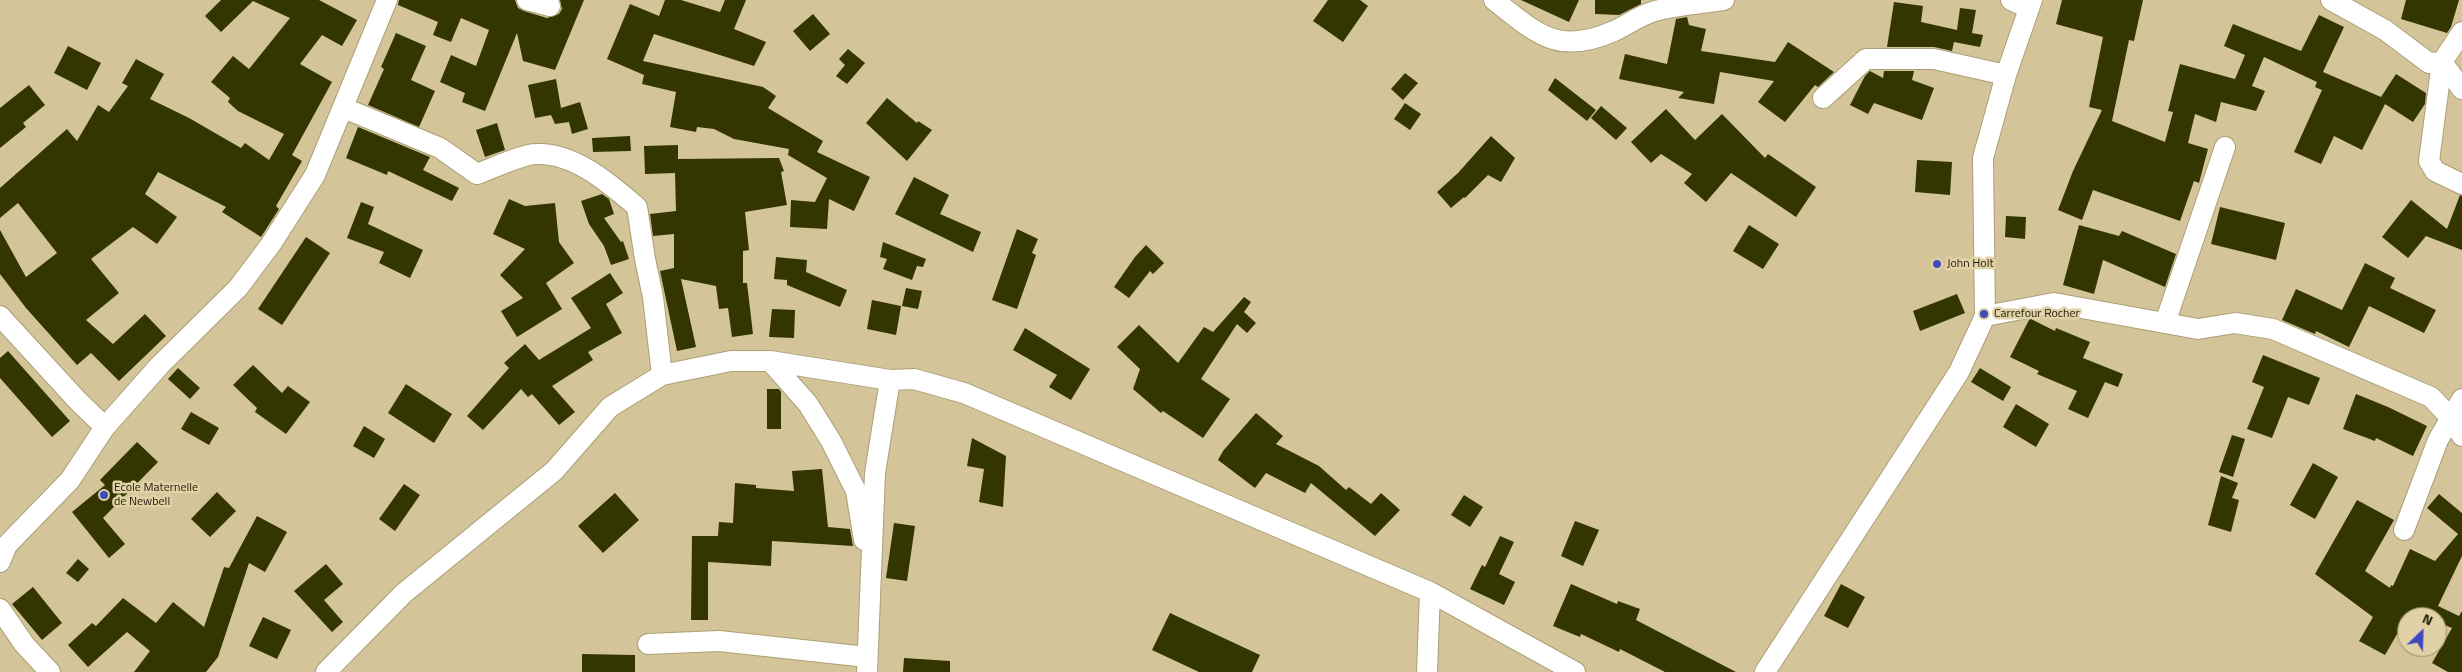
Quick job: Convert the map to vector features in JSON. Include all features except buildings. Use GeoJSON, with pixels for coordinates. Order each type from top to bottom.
{"type":"FeatureCollection","features":[{"type":"Feature","properties":{"kind":"street"},"geometry":{"type":"LineString","coordinates":[[0,562],[7,545],[70,480],[105,427],[160,366],[238,288],[271,244],[315,176],[387,0]]}},
{"type":"Feature","properties":{"kind":"street"},"geometry":{"type":"LineString","coordinates":[[526,0],[550,6]]}},
{"type":"Feature","properties":{"kind":"street"},"geometry":{"type":"LineString","coordinates":[[1494,0],[1528,27],[1555,42],[1582,41],[1612,31],[1652,12],[1724,0]]}},
{"type":"Feature","properties":{"kind":"street"},"geometry":{"type":"LineString","coordinates":[[2331,0],[2385,30],[2429,63],[2442,62]]}},
{"type":"Feature","properties":{"kind":"street"},"geometry":{"type":"LineString","coordinates":[[1765,672],[1959,372],[1985,316],[1983,158],[2024,3]]}},
{"type":"Feature","properties":{"kind":"street"},"geometry":{"type":"LineString","coordinates":[[2462,32],[2442,62],[2429,161],[2435,171],[2462,184]]}},
{"type":"Feature","properties":{"kind":"street"},"geometry":{"type":"LineString","coordinates":[[1822,98],[1866,59],[1934,60],[2006,76]]}},
{"type":"Feature","properties":{"kind":"street"},"geometry":{"type":"LineString","coordinates":[[2442,62],[2462,89]]}},
{"type":"Feature","properties":{"kind":"street"},"geometry":{"type":"LineString","coordinates":[[344,108],[440,148],[477,174],[535,153],[569,160],[604,178],[638,207],[645,259],[654,297],[662,375]]}},
{"type":"Feature","properties":{"kind":"street"},"geometry":{"type":"LineString","coordinates":[[2165,323],[2225,147]]}},
{"type":"Feature","properties":{"kind":"street"},"geometry":{"type":"LineString","coordinates":[[1985,316],[2054,303],[2198,329],[2236,323],[2273,329],[2431,397],[2450,417],[2462,436]]}},
{"type":"Feature","properties":{"kind":"street"},"geometry":{"type":"LineString","coordinates":[[0,316],[78,401],[105,427]]}},
{"type":"Feature","properties":{"kind":"street"},"geometry":{"type":"LineString","coordinates":[[770,361],[808,404],[831,441],[856,491],[872,584]]}},
{"type":"Feature","properties":{"kind":"street"},"geometry":{"type":"LineString","coordinates":[[326,672],[404,593],[554,471],[610,407],[662,375],[731,362],[770,361],[890,380],[914,379],[964,393],[1430,592],[1576,672]]}},
{"type":"Feature","properties":{"kind":"street"},"geometry":{"type":"LineString","coordinates":[[648,644],[719,641],[867,664],[872,584],[875,473],[890,380]]}},
{"type":"Feature","properties":{"kind":"street"},"geometry":{"type":"LineString","coordinates":[[2404,530],[2438,440],[2462,399]]}},
{"type":"Feature","properties":{"kind":"street"},"geometry":{"type":"LineString","coordinates":[[1428,672],[1430,592]]}},
{"type":"Feature","properties":{"kind":"street"},"geometry":{"type":"LineString","coordinates":[[0,609],[24,644],[50,672]]}},
{"type":"Feature","properties":{"kind":"place","name":"John Holt"},"geometry":{"type":"Point","coordinates":[1937,264]}},
{"type":"Feature","properties":{"kind":"place","name":"Carrefour Rocher"},"geometry":{"type":"Point","coordinates":[1984,314]}},
{"type":"Feature","properties":{"kind":"place","name":"Ecole Maternelle de Newbell"},"geometry":{"type":"Point","coordinates":[104,495]}}]}
